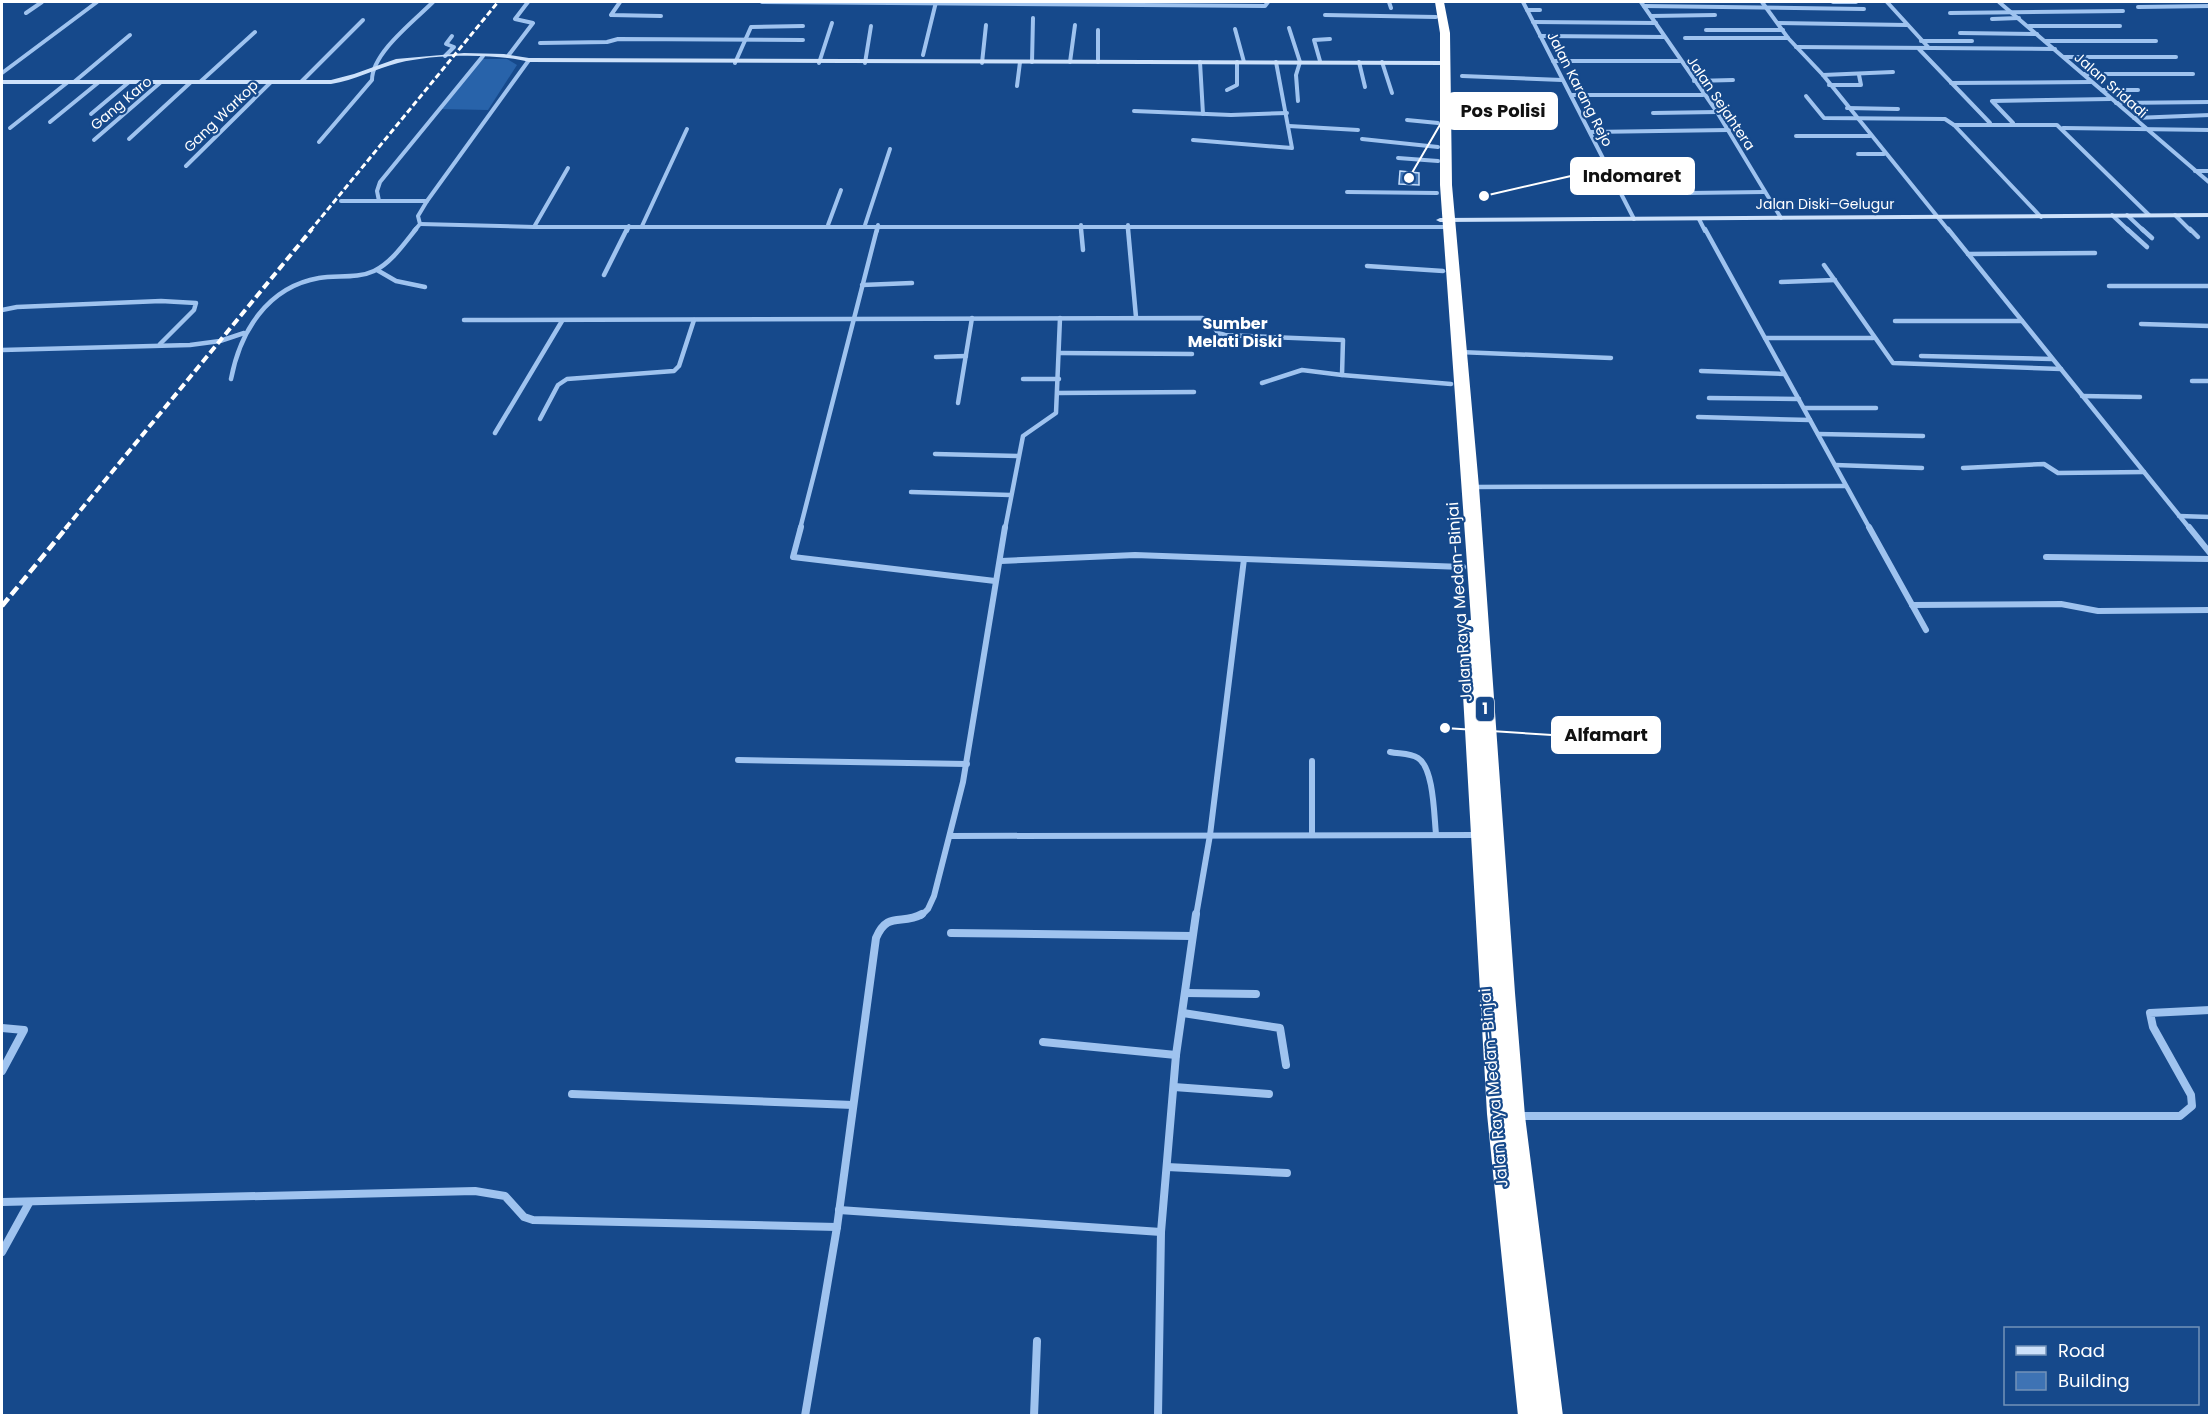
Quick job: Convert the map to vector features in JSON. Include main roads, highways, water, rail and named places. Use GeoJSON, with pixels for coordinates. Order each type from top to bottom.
{"type":"FeatureCollection","features":[{"type":"Feature","properties":{"kind":"highway","name":"Jalan Raya Medan-Binjai"},"geometry":{"type":"LineString","coordinates":[[1436,7],[1443,17],[1437,193],[1445,224],[1471,487],[1498,1114],[1531,1416]]}},
{"type":"Feature","properties":{"kind":"highway","name":"Jalan Raya Medan-Binjai"},"geometry":{"type":"LineString","coordinates":[[1441,63],[1446,103],[1443,272],[1460,487],[1463,567],[1486,836],[1514,1116],[1550,1416]]}},
{"type":"Feature","properties":{"kind":"main road"},"geometry":{"type":"LineString","coordinates":[[2,82],[346,80],[402,59],[446,56],[508,56],[529,60],[735,63],[1320,61],[1441,63]]}},
{"type":"Feature","properties":{"kind":"main road","name":"Jalan Diski–Gelugur"},"geometry":{"type":"LineString","coordinates":[[1445,224],[1635,219],[2210,215]]}},
{"type":"Feature","properties":{"kind":"railway"},"geometry":{"type":"LineString","coordinates":[[310,231],[498,2]]}},
{"type":"Feature","properties":{"kind":"railway"},"geometry":{"type":"LineString","coordinates":[[65,529],[312,229]]}},
{"type":"Feature","properties":{"kind":"railway"},"geometry":{"type":"LineString","coordinates":[[2,606],[67,527]]}},
{"type":"Feature","properties":{"kind":"place","name":"Pos Polisi"},"geometry":{"type":"Point","coordinates":[1409,178]}},
{"type":"Feature","properties":{"kind":"place","name":"Indomaret"},"geometry":{"type":"Point","coordinates":[1484,196]}},
{"type":"Feature","properties":{"kind":"place","name":"Alfamart"},"geometry":{"type":"Point","coordinates":[1445,728]}},
{"type":"Feature","properties":{"kind":"district","name":"Sumber Melati Diski"},"geometry":{"type":"Point","coordinates":[1235,332]}}]}
